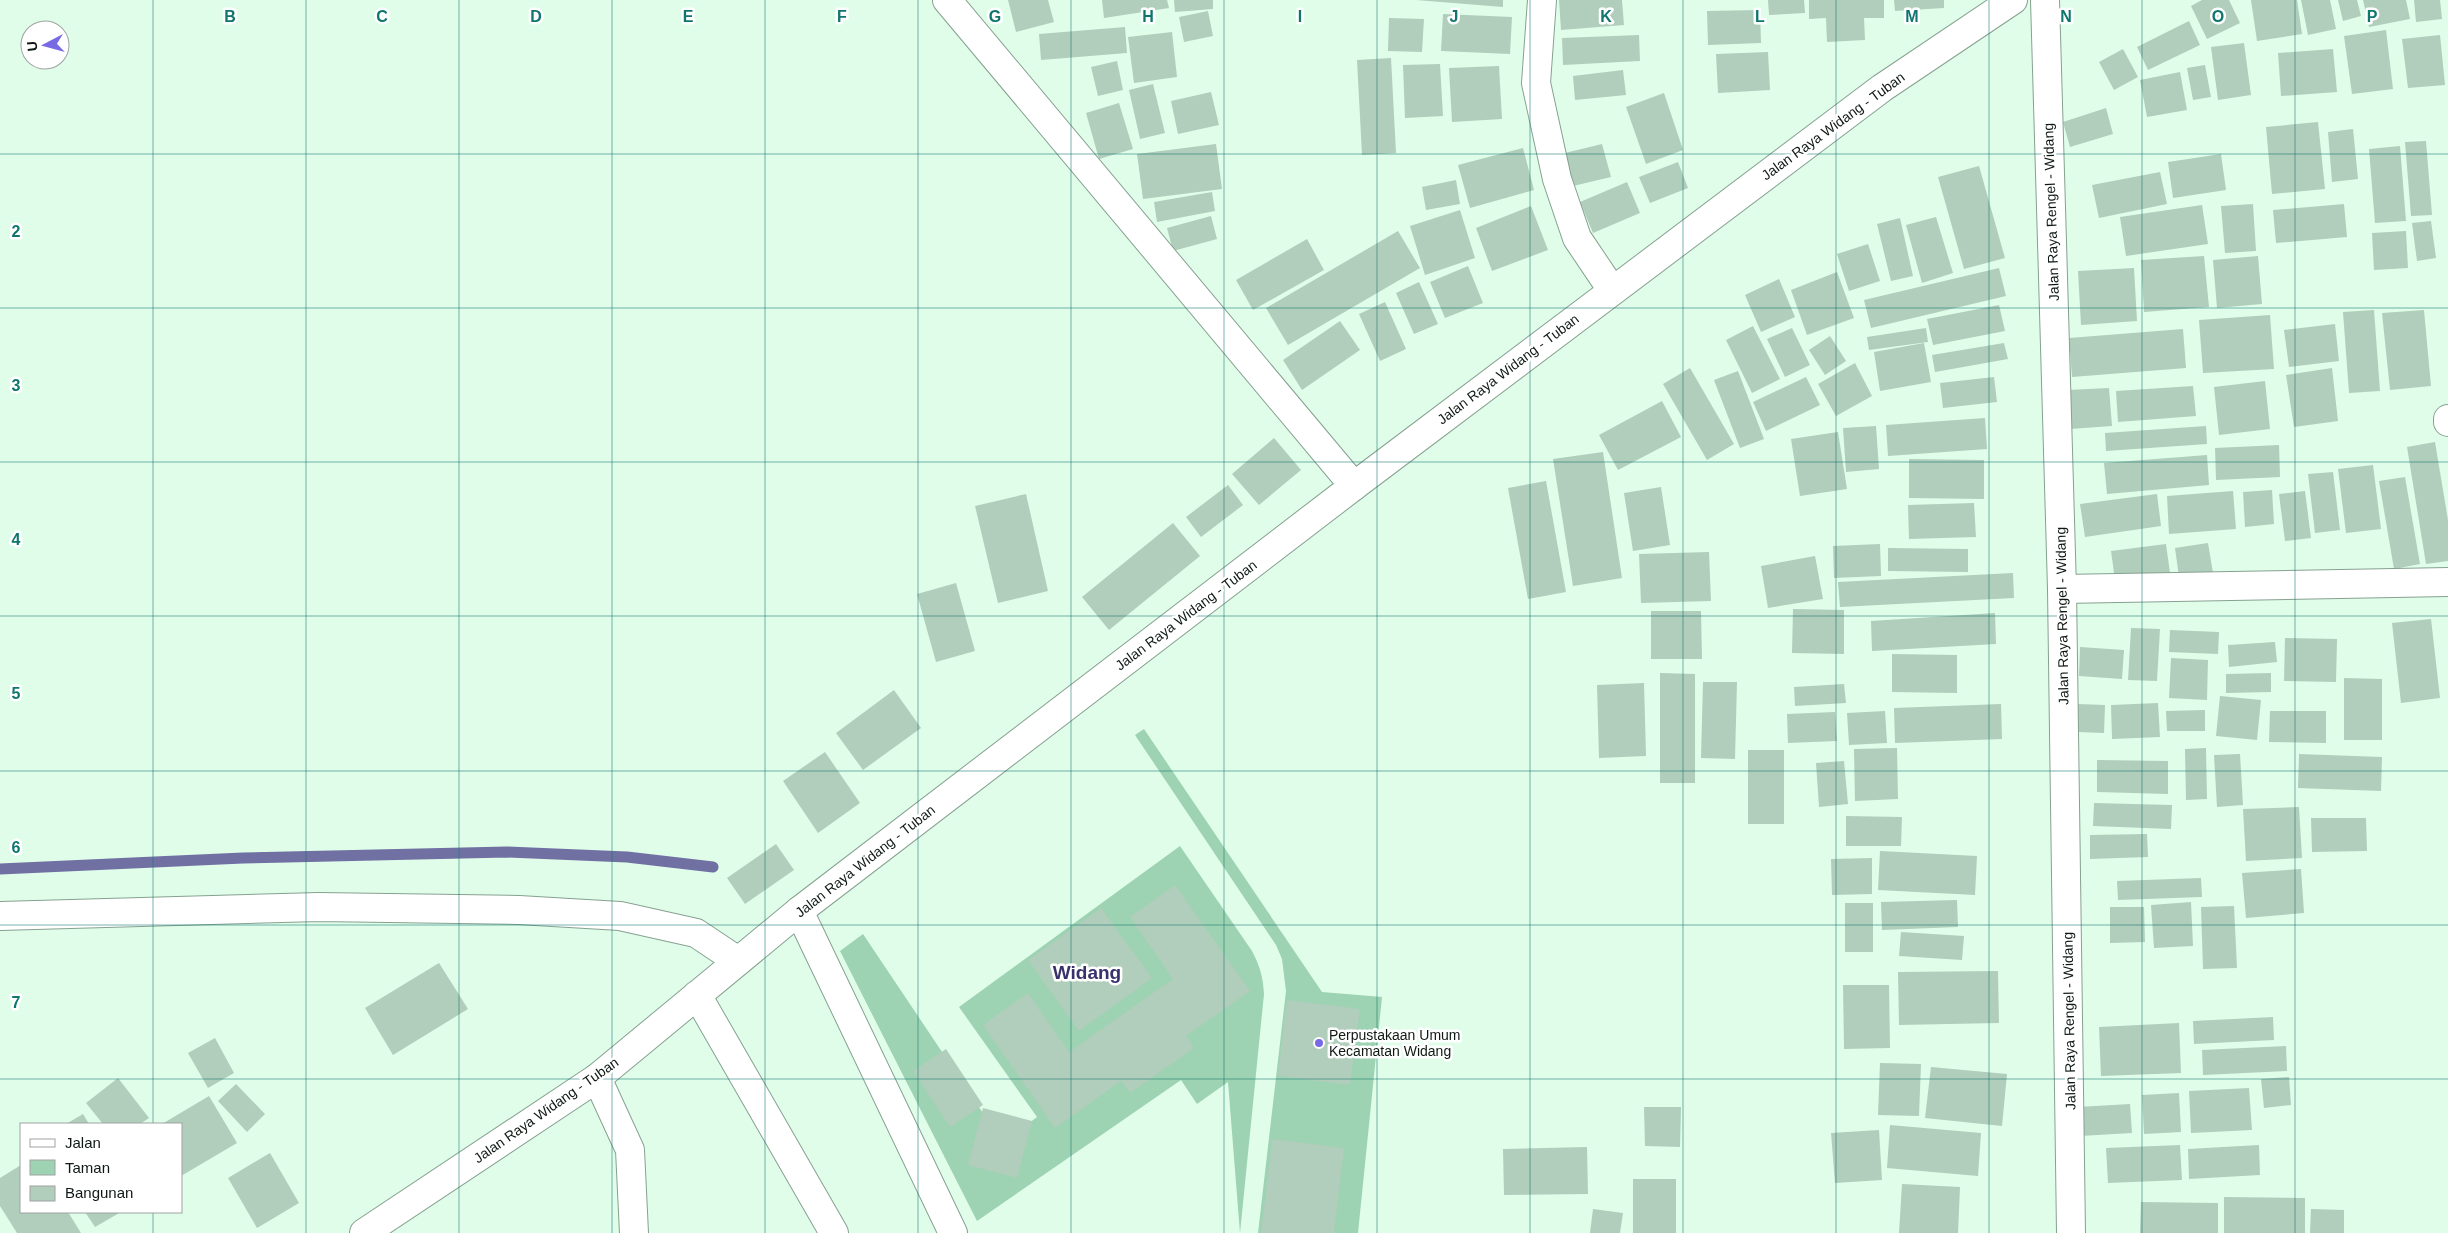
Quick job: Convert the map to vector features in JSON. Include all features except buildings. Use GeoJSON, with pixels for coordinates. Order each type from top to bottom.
{"type":"FeatureCollection","features":[{"type":"Feature","properties":{"kind":"main road"},"geometry":{"type":"LineString","coordinates":[[947,0],[1354,486]]}},
{"type":"Feature","properties":{"kind":"main road"},"geometry":{"type":"LineString","coordinates":[[1542,0],[1536,83],[1557,179],[1577,238],[1612,290]]}},
{"type":"Feature","properties":{"kind":"main road","name":"Jalan Raya Widang - Tuban"},"geometry":{"type":"LineString","coordinates":[[364,1233],[597,1078],[799,910],[1354,486],[1882,88],[2013,0]]}},
{"type":"Feature","properties":{"kind":"main road","name":"Jalan Raya Rengel - Widang"},"geometry":{"type":"LineString","coordinates":[[2046,0],[2062,589],[2071,1233]]}},
{"type":"Feature","properties":{"kind":"main road"},"geometry":{"type":"LineString","coordinates":[[2062,589],[2448,582]]}},
{"type":"Feature","properties":{"kind":"main road"},"geometry":{"type":"LineString","coordinates":[[0,916],[319,907],[520,910],[620,916],[696,933],[738,961]]}},
{"type":"Feature","properties":{"kind":"main road"},"geometry":{"type":"LineString","coordinates":[[799,910],[954,1233]]}},
{"type":"Feature","properties":{"kind":"main road"},"geometry":{"type":"LineString","coordinates":[[697,995],[834,1233]]}},
{"type":"Feature","properties":{"kind":"main road"},"geometry":{"type":"LineString","coordinates":[[597,1078],[630,1150],[634,1233]]}},
{"type":"Feature","properties":{"kind":"green space"},"geometry":{"type":"Polygon","coordinates":[[[1144,729],[1322,992],[1382,997],[1358,1233],[1258,1233],[1286,991],[1282,959],[1276,945],[1135,735],[1144,729]]]}},
{"type":"Feature","properties":{"kind":"green space"},"geometry":{"type":"Polygon","coordinates":[[[1180,846],[1252,951],[1263,982],[1264,994],[1240,1233],[1228,1082],[1197,1104],[1181,1080],[977,1221],[840,951],[863,934],[1003,1143],[1037,1117],[959,1007],[1180,846]]]}},
{"type":"Feature","properties":{"kind":"waterway"},"geometry":{"type":"LineString","coordinates":[[0,869],[243,858],[507,852],[627,857],[713,867]]}},
{"type":"Feature","properties":{"kind":"place","name":"Perpustakaan Umum Kecamatan Widang"},"geometry":{"type":"Point","coordinates":[1319,1043]}},
{"type":"Feature","properties":{"kind":"district","name":"Widang"},"geometry":{"type":"Point","coordinates":[1087,972]}}]}
